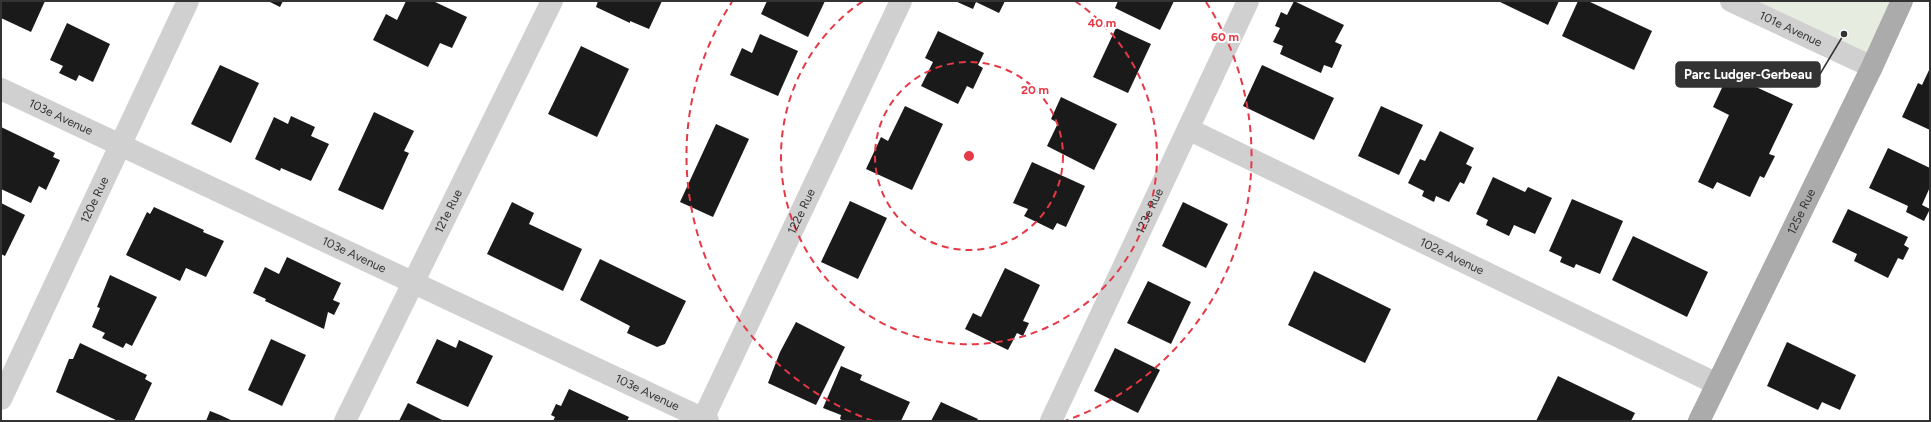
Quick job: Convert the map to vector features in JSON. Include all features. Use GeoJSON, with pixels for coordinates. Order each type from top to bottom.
{"type":"FeatureCollection","features":[{"type":"Feature","properties":{"kind":"main road","name":"125e Rue"},"geometry":{"type":"LineString","coordinates":[[1699,421],[1872,67],[1902,1]]}},
{"type":"Feature","properties":{"kind":"street","name":"120e Rue"},"geometry":{"type":"LineString","coordinates":[[1,399],[188,1]]}},
{"type":"Feature","properties":{"kind":"street","name":"121e Rue"},"geometry":{"type":"LineString","coordinates":[[345,421],[552,1]]}},
{"type":"Feature","properties":{"kind":"street","name":"122e Rue"},"geometry":{"type":"LineString","coordinates":[[704,420],[901,1]]}},
{"type":"Feature","properties":{"kind":"street","name":"123e Rue"},"geometry":{"type":"LineString","coordinates":[[1051,421],[1248,1]]}},
{"type":"Feature","properties":{"kind":"street","name":"101e Avenue"},"geometry":{"type":"LineString","coordinates":[[1731,1],[1872,67]]}},
{"type":"Feature","properties":{"kind":"street","name":"103e Avenue"},"geometry":{"type":"LineString","coordinates":[[1,89],[704,420]]}},
{"type":"Feature","properties":{"kind":"street","name":"102e Avenue"},"geometry":{"type":"LineString","coordinates":[[1188,129],[1717,384]]}},
{"type":"Feature","properties":{"kind":"shaded area"},"geometry":{"type":"Polygon","coordinates":[[[1731,1],[1902,1],[1872,67],[1731,1]]]}},
{"type":"Feature","properties":{"kind":"building"},"geometry":{"type":"Polygon","coordinates":[[[1,1],[45,1],[31,32],[1,18],[1,1]]]}},
{"type":"Feature","properties":{"kind":"building"},"geometry":{"type":"Polygon","coordinates":[[[268,1],[283,1],[280,7],[268,1]]]}},
{"type":"Feature","properties":{"kind":"building"},"geometry":{"type":"Polygon","coordinates":[[[406,1],[433,1],[467,17],[452,48],[440,43],[428,67],[373,40],[386,14],[397,20],[406,1]]]}},
{"type":"Feature","properties":{"kind":"building"},"geometry":{"type":"Polygon","coordinates":[[[598,1],[662,1],[649,29],[630,21],[630,23],[596,7],[598,1]]]}},
{"type":"Feature","properties":{"kind":"building"},"geometry":{"type":"Polygon","coordinates":[[[767,1],[825,1],[808,37],[761,14],[767,1]]]}},
{"type":"Feature","properties":{"kind":"building"},"geometry":{"type":"Polygon","coordinates":[[[955,1],[1005,1],[999,13],[976,2],[973,9],[955,1]]]}},
{"type":"Feature","properties":{"kind":"building"},"geometry":{"type":"Polygon","coordinates":[[[1118,1],[1174,1],[1160,30],[1115,8],[1118,1]]]}},
{"type":"Feature","properties":{"kind":"building"},"geometry":{"type":"Polygon","coordinates":[[[1294,1],[1344,25],[1335,42],[1342,45],[1332,68],[1324,65],[1321,73],[1280,54],[1283,46],[1273,42],[1280,28],[1275,26],[1281,12],[1287,15],[1294,1]]]}},
{"type":"Feature","properties":{"kind":"building"},"geometry":{"type":"Polygon","coordinates":[[[1498,1],[1559,1],[1548,25],[1498,1]]]}},
{"type":"Feature","properties":{"kind":"building"},"geometry":{"type":"Polygon","coordinates":[[[1578,1],[1588,1],[1652,31],[1634,70],[1562,36],[1578,1]]]}},
{"type":"Feature","properties":{"kind":"building"},"geometry":{"type":"Polygon","coordinates":[[[67,23],[110,44],[93,82],[79,75],[76,81],[59,73],[63,66],[50,60],[67,23]]]}},
{"type":"Feature","properties":{"kind":"building"},"geometry":{"type":"Polygon","coordinates":[[[1116,28],[1151,44],[1128,93],[1093,77],[1116,28]]]}},
{"type":"Feature","properties":{"kind":"building"},"geometry":{"type":"Polygon","coordinates":[[[938,31],[984,53],[978,65],[983,68],[973,89],[967,86],[958,104],[921,86],[933,62],[925,58],[938,31]]]}},
{"type":"Feature","properties":{"kind":"building"},"geometry":{"type":"Polygon","coordinates":[[[760,34],[798,51],[778,96],[730,75],[742,48],[752,53],[760,34]]]}},
{"type":"Feature","properties":{"kind":"building"},"geometry":{"type":"Polygon","coordinates":[[[581,46],[629,69],[597,137],[548,114],[581,46]]]}},
{"type":"Feature","properties":{"kind":"building"},"geometry":{"type":"Polygon","coordinates":[[[220,65],[259,83],[231,143],[191,124],[220,65]]]}},
{"type":"Feature","properties":{"kind":"building"},"geometry":{"type":"Polygon","coordinates":[[[1262,65],[1334,98],[1314,140],[1243,106],[1262,65]]]}},
{"type":"Feature","properties":{"kind":"building"},"geometry":{"type":"Polygon","coordinates":[[[1930,68],[1930,130],[1902,117],[1918,83],[1922,85],[1930,68]]]}},
{"type":"Feature","properties":{"kind":"building"},"geometry":{"type":"Polygon","coordinates":[[[1727,77],[1744,84],[1745,82],[1793,104],[1769,154],[1775,156],[1764,178],[1760,176],[1750,197],[1717,182],[1713,189],[1698,182],[1729,115],[1713,107],[1727,77]]]}},
{"type":"Feature","properties":{"kind":"building"},"geometry":{"type":"Polygon","coordinates":[[[1061,97],[1117,124],[1094,170],[1047,146],[1058,123],[1051,119],[1061,97]]]}},
{"type":"Feature","properties":{"kind":"building"},"geometry":{"type":"Polygon","coordinates":[[[905,106],[943,124],[912,190],[866,169],[881,137],[888,141],[905,106]]]}},
{"type":"Feature","properties":{"kind":"building"},"geometry":{"type":"Polygon","coordinates":[[[1381,106],[1423,125],[1399,175],[1358,156],[1381,106]]]}},
{"type":"Feature","properties":{"kind":"building"},"geometry":{"type":"Polygon","coordinates":[[[374,112],[414,131],[404,151],[409,153],[383,210],[338,190],[374,112]]]}},
{"type":"Feature","properties":{"kind":"building"},"geometry":{"type":"Polygon","coordinates":[[[291,116],[315,127],[311,136],[329,144],[311,181],[281,168],[280,171],[255,159],[274,117],[288,124],[291,116]]]}},
{"type":"Feature","properties":{"kind":"building"},"geometry":{"type":"Polygon","coordinates":[[[716,124],[749,139],[713,217],[680,202],[716,124]]]}},
{"type":"Feature","properties":{"kind":"building"},"geometry":{"type":"Polygon","coordinates":[[[1,127],[55,153],[53,157],[60,160],[46,190],[39,186],[31,203],[1,189],[1,127]]]}},
{"type":"Feature","properties":{"kind":"building"},"geometry":{"type":"Polygon","coordinates":[[[1440,131],[1474,148],[1466,164],[1472,167],[1464,184],[1460,182],[1449,202],[1436,196],[1434,202],[1422,196],[1424,191],[1408,183],[1420,159],[1425,161],[1440,131]]]}},
{"type":"Feature","properties":{"kind":"building"},"geometry":{"type":"Polygon","coordinates":[[[1888,148],[1930,168],[1930,187],[1922,205],[1930,209],[1924,221],[1906,212],[1908,206],[1869,188],[1888,148]]]}},
{"type":"Feature","properties":{"kind":"building"},"geometry":{"type":"Polygon","coordinates":[[[1032,162],[1085,186],[1066,227],[1057,223],[1053,230],[1024,216],[1028,209],[1013,203],[1032,162]]]}},
{"type":"Feature","properties":{"kind":"building"},"geometry":{"type":"Polygon","coordinates":[[[1493,177],[1525,192],[1528,187],[1552,198],[1535,234],[1514,225],[1509,236],[1486,225],[1488,220],[1476,214],[1493,177]]]}},
{"type":"Feature","properties":{"kind":"building"},"geometry":{"type":"Polygon","coordinates":[[[1572,199],[1623,221],[1600,274],[1576,264],[1574,268],[1560,262],[1562,257],[1549,251],[1572,199]]]}},
{"type":"Feature","properties":{"kind":"building"},"geometry":{"type":"Polygon","coordinates":[[[850,201],[887,218],[858,279],[821,262],[850,201]]]}},
{"type":"Feature","properties":{"kind":"building"},"geometry":{"type":"Polygon","coordinates":[[[512,202],[534,213],[529,224],[582,249],[563,291],[487,254],[512,202]]]}},
{"type":"Feature","properties":{"kind":"building"},"geometry":{"type":"Polygon","coordinates":[[[1183,202],[1228,224],[1206,268],[1162,246],[1183,202]]]}},
{"type":"Feature","properties":{"kind":"building"},"geometry":{"type":"Polygon","coordinates":[[[1,203],[25,215],[5,256],[1,254],[1,203]]]}},
{"type":"Feature","properties":{"kind":"building"},"geometry":{"type":"Polygon","coordinates":[[[154,207],[224,241],[206,277],[186,268],[180,281],[126,255],[147,212],[150,214],[154,207]]]}},
{"type":"Feature","properties":{"kind":"building"},"geometry":{"type":"Polygon","coordinates":[[[1848,209],[1908,237],[1904,245],[1909,248],[1903,260],[1898,258],[1888,278],[1854,261],[1857,254],[1832,242],[1848,209]]]}},
{"type":"Feature","properties":{"kind":"building"},"geometry":{"type":"Polygon","coordinates":[[[1633,236],[1708,272],[1687,317],[1612,280],[1633,236]]]}},
{"type":"Feature","properties":{"kind":"building"},"geometry":{"type":"Polygon","coordinates":[[[287,257],[341,283],[333,300],[340,303],[334,315],[328,312],[324,329],[265,301],[266,299],[253,293],[265,267],[279,274],[287,257]]]}},
{"type":"Feature","properties":{"kind":"building"},"geometry":{"type":"Polygon","coordinates":[[[600,259],[686,301],[665,344],[657,347],[627,333],[630,326],[580,300],[600,259]]]}},
{"type":"Feature","properties":{"kind":"building"},"geometry":{"type":"Polygon","coordinates":[[[1005,268],[1040,285],[1023,321],[1029,323],[1023,336],[1017,333],[1008,350],[965,329],[973,313],[981,317],[1005,268]]]}},
{"type":"Feature","properties":{"kind":"building"},"geometry":{"type":"Polygon","coordinates":[[[1314,271],[1391,309],[1365,363],[1288,325],[1314,271]]]}},
{"type":"Feature","properties":{"kind":"building"},"geometry":{"type":"Polygon","coordinates":[[[110,275],[157,297],[132,346],[126,343],[123,348],[102,338],[105,333],[92,327],[100,308],[97,307],[110,275]]]}},
{"type":"Feature","properties":{"kind":"building"},"geometry":{"type":"Polygon","coordinates":[[[1148,281],[1191,302],[1171,344],[1127,323],[1148,281]]]}},
{"type":"Feature","properties":{"kind":"building"},"geometry":{"type":"Polygon","coordinates":[[[796,322],[845,347],[816,405],[768,383],[780,352],[796,322]]]}},
{"type":"Feature","properties":{"kind":"building"},"geometry":{"type":"Polygon","coordinates":[[[271,339],[306,355],[282,406],[248,390],[271,339]]]}},
{"type":"Feature","properties":{"kind":"building"},"geometry":{"type":"Polygon","coordinates":[[[437,339],[456,348],[459,340],[493,356],[468,407],[416,383],[437,339]]]}},
{"type":"Feature","properties":{"kind":"building"},"geometry":{"type":"Polygon","coordinates":[[[1787,342],[1856,375],[1840,410],[1822,402],[1818,410],[1767,386],[1787,342]]]}},
{"type":"Feature","properties":{"kind":"building"},"geometry":{"type":"Polygon","coordinates":[[[80,343],[147,375],[145,379],[152,383],[134,421],[118,421],[56,392],[69,359],[73,359],[80,343]]]}},
{"type":"Feature","properties":{"kind":"building"},"geometry":{"type":"Polygon","coordinates":[[[1115,348],[1160,370],[1138,413],[1094,391],[1115,348]]]}},
{"type":"Feature","properties":{"kind":"building"},"geometry":{"type":"Polygon","coordinates":[[[841,366],[862,375],[860,380],[910,402],[901,421],[844,421],[840,419],[841,415],[823,408],[841,366]]]}},
{"type":"Feature","properties":{"kind":"building"},"geometry":{"type":"Polygon","coordinates":[[[1558,376],[1635,413],[1631,421],[1536,421],[1558,376]]]}},
{"type":"Feature","properties":{"kind":"building"},"geometry":{"type":"Polygon","coordinates":[[[569,389],[629,417],[627,421],[553,421],[555,417],[551,415],[556,404],[561,406],[569,389]]]}},
{"type":"Feature","properties":{"kind":"building"},"geometry":{"type":"Polygon","coordinates":[[[941,402],[978,419],[977,421],[931,421],[941,402]]]}},
{"type":"Feature","properties":{"kind":"building"},"geometry":{"type":"Polygon","coordinates":[[[408,403],[444,421],[399,421],[408,403]]]}},
{"type":"Feature","properties":{"kind":"building"},"geometry":{"type":"Polygon","coordinates":[[[210,411],[220,415],[233,421],[206,421],[210,411]]]}},
{"type":"Feature","properties":{"kind":"place","name":"Parc Ludger-Gerbeau"},"geometry":{"type":"Point","coordinates":[1844,34]}}]}
